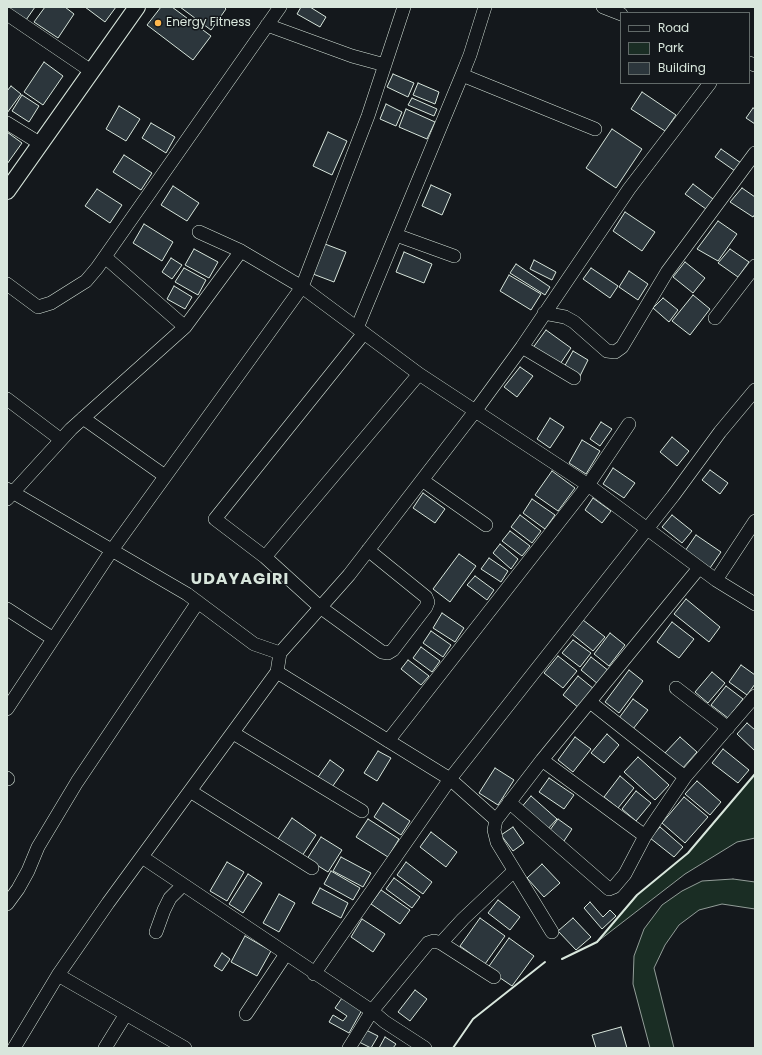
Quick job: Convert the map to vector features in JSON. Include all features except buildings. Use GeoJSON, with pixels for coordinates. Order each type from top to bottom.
{"type":"FeatureCollection","features":[{"type":"Feature","properties":{"kind":"street"},"geometry":{"type":"LineString","coordinates":[[7,192],[137,7]]}},
{"type":"Feature","properties":{"kind":"street"},"geometry":{"type":"LineString","coordinates":[[7,284],[38,306],[51,303],[86,281],[105,257],[280,7]]}},
{"type":"Feature","properties":{"kind":"street"},"geometry":{"type":"LineString","coordinates":[[7,709],[11,695],[112,550],[302,286],[368,116],[404,7]]}},
{"type":"Feature","properties":{"kind":"street"},"geometry":{"type":"LineString","coordinates":[[368,550],[426,597],[428,602],[426,607],[393,650],[388,653],[382,652],[320,607],[265,557],[215,519],[360,331],[396,235],[470,55],[485,7]]}},
{"type":"Feature","properties":{"kind":"street"},"geometry":{"type":"LineString","coordinates":[[603,7],[620,14]]}},
{"type":"Feature","properties":{"kind":"street"},"geometry":{"type":"LineString","coordinates":[[7,14],[91,71]]}},
{"type":"Feature","properties":{"kind":"street"},"geometry":{"type":"LineString","coordinates":[[267,25],[352,56],[385,65]]}},
{"type":"Feature","properties":{"kind":"street"},"geometry":{"type":"LineString","coordinates":[[462,75],[595,129]]}},
{"type":"Feature","properties":{"kind":"street"},"geometry":{"type":"LineString","coordinates":[[14,1048],[58,975],[108,902],[277,672],[280,653],[349,575],[476,410],[522,347],[629,189],[709,84]]}},
{"type":"Feature","properties":{"kind":"street"},"geometry":{"type":"LineString","coordinates":[[7,123],[41,144]]}},
{"type":"Feature","properties":{"kind":"street"},"geometry":{"type":"LineString","coordinates":[[544,313],[565,317],[574,322],[607,351],[615,352],[622,347],[666,272],[755,153]]}},
{"type":"Feature","properties":{"kind":"street"},"geometry":{"type":"LineString","coordinates":[[199,232],[241,251],[302,286],[419,374],[476,410],[588,485],[646,530],[699,568],[755,604]]}},
{"type":"Feature","properties":{"kind":"street"},"geometry":{"type":"LineString","coordinates":[[396,235],[454,256]]}},
{"type":"Feature","properties":{"kind":"street"},"geometry":{"type":"LineString","coordinates":[[241,251],[185,327],[83,418],[9,494],[112,550],[186,594],[254,644],[280,653]]}},
{"type":"Feature","properties":{"kind":"street"},"geometry":{"type":"LineString","coordinates":[[105,257],[185,327]]}},
{"type":"Feature","properties":{"kind":"street"},"geometry":{"type":"LineString","coordinates":[[715,318],[755,266]]}},
{"type":"Feature","properties":{"kind":"street"},"geometry":{"type":"LineString","coordinates":[[522,347],[574,378]]}},
{"type":"Feature","properties":{"kind":"street"},"geometry":{"type":"LineString","coordinates":[[265,557],[419,374]]}},
{"type":"Feature","properties":{"kind":"street"},"geometry":{"type":"LineString","coordinates":[[314,974],[450,779],[673,496],[720,432],[755,390]]}},
{"type":"Feature","properties":{"kind":"street"},"geometry":{"type":"LineString","coordinates":[[7,399],[60,440]]}},
{"type":"Feature","properties":{"kind":"street"},"geometry":{"type":"LineString","coordinates":[[83,418],[165,476]]}},
{"type":"Feature","properties":{"kind":"street"},"geometry":{"type":"LineString","coordinates":[[388,741],[588,485],[629,424]]}},
{"type":"Feature","properties":{"kind":"street"},"geometry":{"type":"LineString","coordinates":[[422,480],[486,525]]}},
{"type":"Feature","properties":{"kind":"street"},"geometry":{"type":"LineString","coordinates":[[716,580],[755,521]]}},
{"type":"Feature","properties":{"kind":"street"},"geometry":{"type":"LineString","coordinates":[[552,932],[497,842],[494,830],[496,820],[542,760],[699,568]]}},
{"type":"Feature","properties":{"kind":"street"},"geometry":{"type":"LineString","coordinates":[[7,904],[18,889],[28,871],[38,847],[77,782],[198,602]]}},
{"type":"Feature","properties":{"kind":"street"},"geometry":{"type":"LineString","coordinates":[[7,609],[52,638]]}},
{"type":"Feature","properties":{"kind":"street"},"geometry":{"type":"LineString","coordinates":[[277,672],[450,779],[496,820]]}},
{"type":"Feature","properties":{"kind":"street"},"geometry":{"type":"LineString","coordinates":[[676,688],[728,728]]}},
{"type":"Feature","properties":{"kind":"street"},"geometry":{"type":"LineString","coordinates":[[509,802],[609,890],[614,887],[624,874],[645,836],[685,777],[755,696]]}},
{"type":"Feature","properties":{"kind":"street"},"geometry":{"type":"LineString","coordinates":[[590,702],[685,777]]}},
{"type":"Feature","properties":{"kind":"street"},"geometry":{"type":"LineString","coordinates":[[233,733],[362,811]]}},
{"type":"Feature","properties":{"kind":"street"},"geometry":{"type":"LineString","coordinates":[[542,760],[645,836]]}},
{"type":"Feature","properties":{"kind":"street"},"geometry":{"type":"LineString","coordinates":[[190,791],[312,868]]}},
{"type":"Feature","properties":{"kind":"street"},"geometry":{"type":"LineString","coordinates":[[142,857],[425,1048]]}},
{"type":"Feature","properties":{"kind":"street"},"geometry":{"type":"LineString","coordinates":[[442,943],[463,919],[514,871]]}},
{"type":"Feature","properties":{"kind":"street"},"geometry":{"type":"LineString","coordinates":[[156,932],[170,898],[183,885]]}},
{"type":"Feature","properties":{"kind":"street"},"geometry":{"type":"LineString","coordinates":[[349,1048],[372,1011],[428,943],[434,941],[442,943],[494,977]]}},
{"type":"Feature","properties":{"kind":"street"},"geometry":{"type":"LineString","coordinates":[[246,1014],[286,954]]}},
{"type":"Feature","properties":{"kind":"street"},"geometry":{"type":"LineString","coordinates":[[58,975],[185,1048]]}},
{"type":"Feature","properties":{"kind":"street"},"geometry":{"type":"LineString","coordinates":[[105,1048],[126,1014]]}},
{"type":"Feature","properties":{"kind":"green space"},"geometry":{"type":"Polygon","coordinates":[[[755,774],[755,838],[737,842],[685,874],[597,942],[637,895],[688,853],[755,774]]]}},
{"type":"Feature","properties":{"kind":"green space"},"geometry":{"type":"Polygon","coordinates":[[[733,879],[755,882],[755,909],[722,904],[699,910],[679,925],[665,945],[654,968],[674,1048],[650,1048],[633,984],[634,956],[644,929],[662,905],[682,891],[702,881],[733,879]]]}},
{"type":"Feature","properties":{"kind":"wall"},"geometry":{"type":"LineString","coordinates":[[562,959],[597,942],[637,895],[688,853],[755,774]]}},
{"type":"Feature","properties":{"kind":"wall"},"geometry":{"type":"LineString","coordinates":[[453,1048],[473,1019],[545,962]]}},
{"type":"Feature","properties":{"kind":"place","name":"Energy Fitness"},"geometry":{"type":"Point","coordinates":[158,23]}},
{"type":"Feature","properties":{"kind":"district","name":"UDAYAGIRI"},"geometry":{"type":"Point","coordinates":[240,580]}}]}
